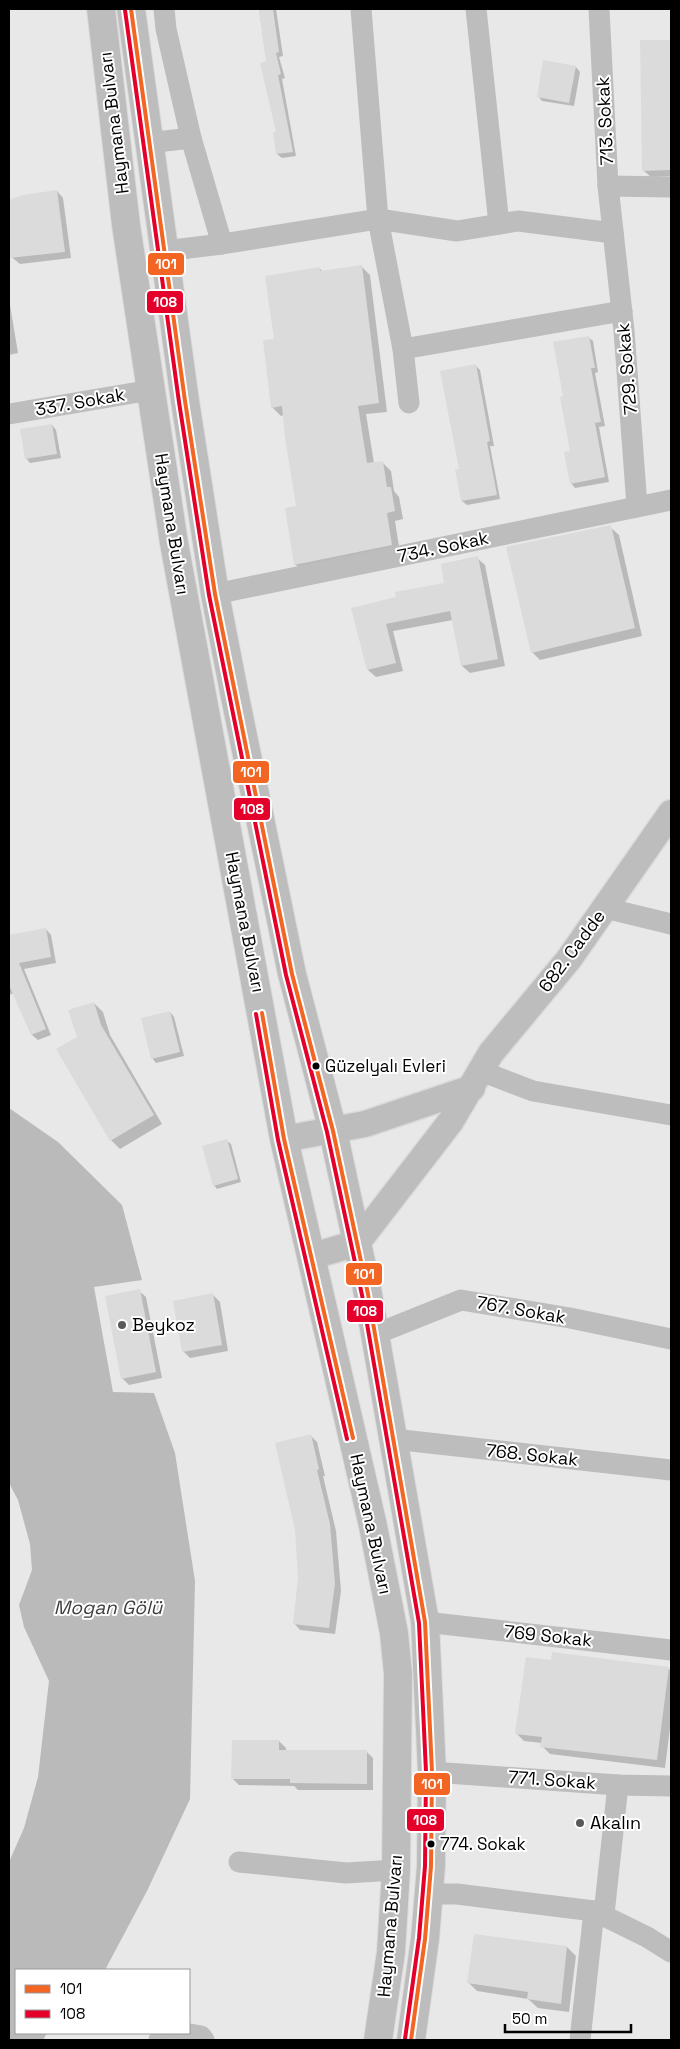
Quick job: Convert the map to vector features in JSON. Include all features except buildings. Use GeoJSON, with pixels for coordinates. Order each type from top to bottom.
{"type":"FeatureCollection","features":[{"type":"Feature","properties":{"kind":"highway","name":"Haymana Bulvarı"},"geometry":{"type":"LineString","coordinates":[[101,9],[126,225],[174,543],[284,1139],[313,1256],[394,1633],[398,1683],[396,1870],[391,1952],[378,2040]]}},
{"type":"Feature","properties":{"kind":"highway","name":"Haymana Bulvarı"},"geometry":{"type":"LineString","coordinates":[[131,9],[148,143],[215,594],[292,974],[333,1131],[376,1334],[426,1622],[432,1772],[429,1894],[411,2040]]}},
{"type":"Feature","properties":{"kind":"main road","name":"682. Cadde"},"geometry":{"type":"LineString","coordinates":[[357,1242],[452,1121],[490,1053],[570,959],[671,813]]}},
{"type":"Feature","properties":{"kind":"main road"},"geometry":{"type":"LineString","coordinates":[[284,1139],[333,1131],[403,1112],[476,1080]]}},
{"type":"Feature","properties":{"kind":"main road"},"geometry":{"type":"LineString","coordinates":[[313,1256],[357,1242]]}},
{"type":"Feature","properties":{"kind":"street"},"geometry":{"type":"LineString","coordinates":[[164,9],[166,30],[192,138],[222,244]]}},
{"type":"Feature","properties":{"kind":"street"},"geometry":{"type":"LineString","coordinates":[[361,9],[378,219],[403,350],[409,403]]}},
{"type":"Feature","properties":{"kind":"street"},"geometry":{"type":"LineString","coordinates":[[476,9],[499,224]]}},
{"type":"Feature","properties":{"kind":"street","name":"713. Sokak"},"geometry":{"type":"LineString","coordinates":[[599,9],[608,186],[613,233]]}},
{"type":"Feature","properties":{"kind":"street"},"geometry":{"type":"LineString","coordinates":[[148,143],[192,138]]}},
{"type":"Feature","properties":{"kind":"street"},"geometry":{"type":"LineString","coordinates":[[608,186],[671,187]]}},
{"type":"Feature","properties":{"kind":"street"},"geometry":{"type":"LineString","coordinates":[[164,251],[222,244],[378,219],[458,231],[518,221],[613,233]]}},
{"type":"Feature","properties":{"kind":"street","name":"729. Sokak"},"geometry":{"type":"LineString","coordinates":[[613,233],[622,311],[637,506]]}},
{"type":"Feature","properties":{"kind":"street"},"geometry":{"type":"LineString","coordinates":[[403,350],[622,311]]}},
{"type":"Feature","properties":{"kind":"street","name":"337. Sokak"},"geometry":{"type":"LineString","coordinates":[[9,414],[151,390]]}},
{"type":"Feature","properties":{"kind":"street","name":"734. Sokak"},"geometry":{"type":"LineString","coordinates":[[215,594],[671,500]]}},
{"type":"Feature","properties":{"kind":"street"},"geometry":{"type":"LineString","coordinates":[[605,908],[671,924]]}},
{"type":"Feature","properties":{"kind":"street"},"geometry":{"type":"LineString","coordinates":[[476,1080],[671,1116]]}},
{"type":"Feature","properties":{"kind":"street","name":"767. Sokak"},"geometry":{"type":"LineString","coordinates":[[376,1334],[462,1300],[570,1318],[671,1339]]}},
{"type":"Feature","properties":{"kind":"street","name":"768. Sokak"},"geometry":{"type":"LineString","coordinates":[[394,1439],[671,1470]]}},
{"type":"Feature","properties":{"kind":"street","name":"769 Sokak"},"geometry":{"type":"LineString","coordinates":[[426,1622],[671,1650]]}},
{"type":"Feature","properties":{"kind":"street","name":"771. Sokak"},"geometry":{"type":"LineString","coordinates":[[432,1772],[618,1785],[671,1786]]}},
{"type":"Feature","properties":{"kind":"street"},"geometry":{"type":"LineString","coordinates":[[580,2040],[618,1785]]}},
{"type":"Feature","properties":{"kind":"street"},"geometry":{"type":"LineString","coordinates":[[239,1862],[346,1873],[396,1870]]}},
{"type":"Feature","properties":{"kind":"street"},"geometry":{"type":"LineString","coordinates":[[429,1894],[457,1894],[599,1913],[648,1937],[671,1952]]}},
{"type":"Feature","properties":{"kind":"street"},"geometry":{"type":"LineString","coordinates":[[190,2034],[201,2036],[204,2040]]}},
{"type":"Feature","properties":{"kind":"shaded area"},"geometry":{"type":"Polygon","coordinates":[[[9,9],[671,9],[671,2040],[9,2040],[9,9]]]}},
{"type":"Feature","properties":{"kind":"water","name":"Mogan Gölü"},"geometry":{"type":"Polygon","coordinates":[[[9,1108],[58,1142],[122,1205],[142,1280],[94,1287],[113,1392],[154,1393],[175,1453],[195,1581],[190,1799],[147,1891],[106,1969],[15,1969],[15,2034],[46,2034],[43,2040],[9,2040],[9,1862],[24,1828],[38,1777],[49,1681],[24,1627],[19,1605],[32,1570],[30,1544],[18,1500],[9,1483],[9,1108]]]}},
{"type":"Feature","properties":{"kind":"transit line","name":"101"},"geometry":{"type":"LineString","coordinates":[[131,9],[185,401],[215,594],[292,974],[333,1131],[368,1294],[425,1622],[432,1772],[431,1866],[425,1939],[411,2040]]}},
{"type":"Feature","properties":{"kind":"transit line","name":"108"},"geometry":{"type":"LineString","coordinates":[[125,10],[179,402],[209,595],[286,975],[327,1132],[362,1295],[419,1623],[426,1772],[425,1866],[419,1938],[405,2039]]}},
{"type":"Feature","properties":{"kind":"transit line","name":"101"},"geometry":{"type":"LineString","coordinates":[[262,1013],[284,1139],[353,1438]]}},
{"type":"Feature","properties":{"kind":"transit line","name":"108"},"geometry":{"type":"LineString","coordinates":[[256,1014],[278,1140],[347,1439]]}},
{"type":"Feature","properties":{"kind":"place","name":"Güzelyalı Evleri"},"geometry":{"type":"Point","coordinates":[316,1066]}},
{"type":"Feature","properties":{"kind":"place","name":"Beykoz"},"geometry":{"type":"Point","coordinates":[122,1325]}},
{"type":"Feature","properties":{"kind":"place","name":"Akalın"},"geometry":{"type":"Point","coordinates":[580,1823]}},
{"type":"Feature","properties":{"kind":"place","name":"774. Sokak"},"geometry":{"type":"Point","coordinates":[431,1844]}}]}
